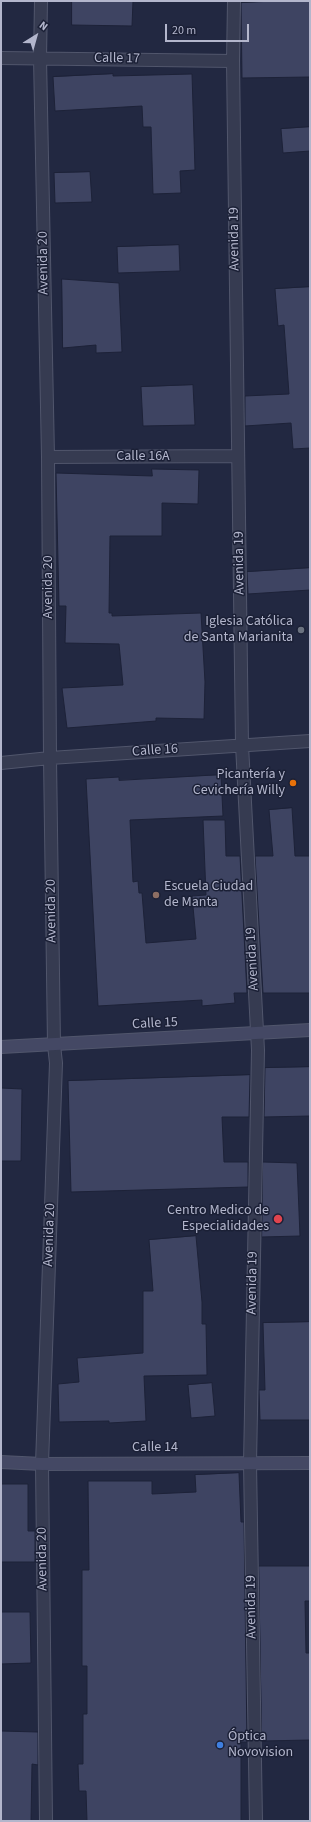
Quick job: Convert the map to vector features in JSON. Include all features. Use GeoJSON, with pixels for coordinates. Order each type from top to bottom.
{"type":"FeatureCollection","features":[{"type":"Feature","properties":{"kind":"street","name":"Avenida 20"},"geometry":{"type":"LineString","coordinates":[[41,1],[40,58],[48,457],[50,758],[54,1045],[56,1070],[42,1464],[46,1821]]}},
{"type":"Feature","properties":{"kind":"street","name":"Avenida 19"},"geometry":{"type":"LineString","coordinates":[[234,1],[233,61],[242,746],[258,1058],[250,1463],[256,1821]]}},
{"type":"Feature","properties":{"kind":"street","name":"Calle 17"},"geometry":{"type":"LineString","coordinates":[[1,58],[233,61]]}},
{"type":"Feature","properties":{"kind":"street","name":"Calle 16A"},"geometry":{"type":"LineString","coordinates":[[48,457],[238,456]]}},
{"type":"Feature","properties":{"kind":"street","name":"Calle 16"},"geometry":{"type":"LineString","coordinates":[[1,763],[50,758],[310,741]]}},
{"type":"Feature","properties":{"kind":"street","name":"Calle 15"},"geometry":{"type":"LineString","coordinates":[[1,1047],[310,1030]]}},
{"type":"Feature","properties":{"kind":"street","name":"Calle 14"},"geometry":{"type":"LineString","coordinates":[[1,1462],[42,1464],[310,1463]]}},
{"type":"Feature","properties":{"kind":"building"},"geometry":{"type":"Polygon","coordinates":[[[72,1],[133,1],[132,26],[72,25],[72,1]]]}},
{"type":"Feature","properties":{"kind":"building"},"geometry":{"type":"Polygon","coordinates":[[[310,1],[310,77],[242,78],[241,3],[310,1]]]}},
{"type":"Feature","properties":{"kind":"building"},"geometry":{"type":"Polygon","coordinates":[[[113,74],[113,76],[192,74],[195,170],[180,171],[181,193],[153,194],[151,127],[143,127],[142,106],[55,111],[53,77],[113,74]]]}},
{"type":"Feature","properties":{"kind":"building"},"geometry":{"type":"Polygon","coordinates":[[[310,127],[310,151],[283,153],[281,129],[310,127]]]}},
{"type":"Feature","properties":{"kind":"building"},"geometry":{"type":"Polygon","coordinates":[[[90,172],[92,202],[55,203],[54,173],[90,172]]]}},
{"type":"Feature","properties":{"kind":"building"},"geometry":{"type":"Polygon","coordinates":[[[179,245],[180,271],[118,273],[117,247],[179,245]]]}},
{"type":"Feature","properties":{"kind":"building"},"geometry":{"type":"Polygon","coordinates":[[[62,279],[119,283],[122,352],[96,353],[96,345],[63,348],[62,279]]]}},
{"type":"Feature","properties":{"kind":"building"},"geometry":{"type":"Polygon","coordinates":[[[310,287],[310,448],[293,449],[291,423],[245,426],[245,396],[289,394],[284,325],[278,326],[275,289],[310,287]]]}},
{"type":"Feature","properties":{"kind":"building"},"geometry":{"type":"Polygon","coordinates":[[[193,385],[195,425],[143,426],[141,387],[193,385]]]}},
{"type":"Feature","properties":{"kind":"building"},"geometry":{"type":"Polygon","coordinates":[[[152,469],[199,470],[198,504],[162,503],[162,536],[110,536],[109,613],[112,613],[112,616],[201,613],[205,682],[204,719],[156,718],[156,721],[67,728],[62,688],[123,685],[119,644],[65,643],[66,606],[59,606],[56,473],[152,476],[152,469]]]}},
{"type":"Feature","properties":{"kind":"building"},"geometry":{"type":"Polygon","coordinates":[[[310,568],[310,590],[248,594],[247,572],[310,568]]]}},
{"type":"Feature","properties":{"kind":"building","name":"Escuela Ciudad de Manta"},"geometry":{"type":"Polygon","coordinates":[[[221,775],[223,816],[130,820],[133,882],[138,881],[139,893],[142,893],[146,943],[196,939],[192,896],[206,895],[203,820],[225,820],[226,856],[240,856],[247,993],[234,993],[235,1003],[202,1006],[202,1000],[98,1006],[86,779],[119,777],[119,780],[221,775]]]}},
{"type":"Feature","properties":{"kind":"building"},"geometry":{"type":"Polygon","coordinates":[[[292,808],[295,856],[310,856],[310,993],[263,993],[255,856],[273,856],[269,810],[292,808]]]}},
{"type":"Feature","properties":{"kind":"building"},"geometry":{"type":"Polygon","coordinates":[[[310,1067],[310,1116],[264,1117],[265,1068],[310,1067]]]}},
{"type":"Feature","properties":{"kind":"building"},"geometry":{"type":"Polygon","coordinates":[[[250,1075],[249,1117],[222,1117],[224,1162],[248,1162],[248,1187],[71,1192],[68,1081],[250,1075]]]}},
{"type":"Feature","properties":{"kind":"building"},"geometry":{"type":"Polygon","coordinates":[[[1,1088],[22,1089],[21,1161],[1,1161],[1,1088]]]}},
{"type":"Feature","properties":{"kind":"building"},"geometry":{"type":"Polygon","coordinates":[[[263,1162],[297,1163],[300,1236],[262,1237],[263,1162]]]}},
{"type":"Feature","properties":{"kind":"building"},"geometry":{"type":"Polygon","coordinates":[[[196,1236],[202,1302],[202,1324],[206,1324],[207,1375],[144,1376],[146,1421],[109,1423],[109,1421],[59,1422],[58,1384],[79,1382],[77,1358],[143,1353],[143,1291],[153,1291],[149,1240],[196,1236]]]}},
{"type":"Feature","properties":{"kind":"building"},"geometry":{"type":"Polygon","coordinates":[[[310,1322],[310,1420],[260,1420],[259,1390],[265,1390],[263,1323],[310,1322]]]}},
{"type":"Feature","properties":{"kind":"building"},"geometry":{"type":"Polygon","coordinates":[[[212,1383],[215,1416],[191,1418],[188,1385],[212,1383]]]}},
{"type":"Feature","properties":{"kind":"building"},"geometry":{"type":"Polygon","coordinates":[[[239,1473],[241,1522],[244,1522],[247,1742],[241,1742],[241,1821],[87,1821],[86,1791],[79,1791],[78,1764],[83,1764],[83,1714],[87,1714],[87,1666],[82,1666],[82,1570],[89,1570],[88,1481],[152,1481],[152,1494],[196,1492],[195,1475],[239,1473]]]}},
{"type":"Feature","properties":{"kind":"building"},"geometry":{"type":"Polygon","coordinates":[[[1,1484],[28,1484],[28,1531],[35,1531],[35,1562],[1,1562],[1,1484]]]}},
{"type":"Feature","properties":{"kind":"building"},"geometry":{"type":"Polygon","coordinates":[[[259,1566],[310,1566],[310,1601],[305,1601],[306,1653],[310,1653],[310,1740],[262,1741],[259,1566]]]}},
{"type":"Feature","properties":{"kind":"building"},"geometry":{"type":"Polygon","coordinates":[[[1,1612],[30,1612],[31,1663],[1,1664],[1,1612]]]}},
{"type":"Feature","properties":{"kind":"building"},"geometry":{"type":"Polygon","coordinates":[[[1,1731],[38,1732],[38,1765],[32,1764],[31,1821],[1,1821],[1,1731]]]}},
{"type":"Feature","properties":{"kind":"place","name":"Iglesia Católica de Santa Marianita"},"geometry":{"type":"Point","coordinates":[301,630]}},
{"type":"Feature","properties":{"kind":"place","name":"Picantería y Cevichería Willy"},"geometry":{"type":"Point","coordinates":[293,783]}},
{"type":"Feature","properties":{"kind":"place","name":"Escuela Ciudad de Manta"},"geometry":{"type":"Point","coordinates":[156,895]}},
{"type":"Feature","properties":{"kind":"place","name":"Centro Medico de Especialidades"},"geometry":{"type":"Point","coordinates":[278,1219]}},
{"type":"Feature","properties":{"kind":"place","name":"Óptica Novovision"},"geometry":{"type":"Point","coordinates":[220,1745]}}]}
